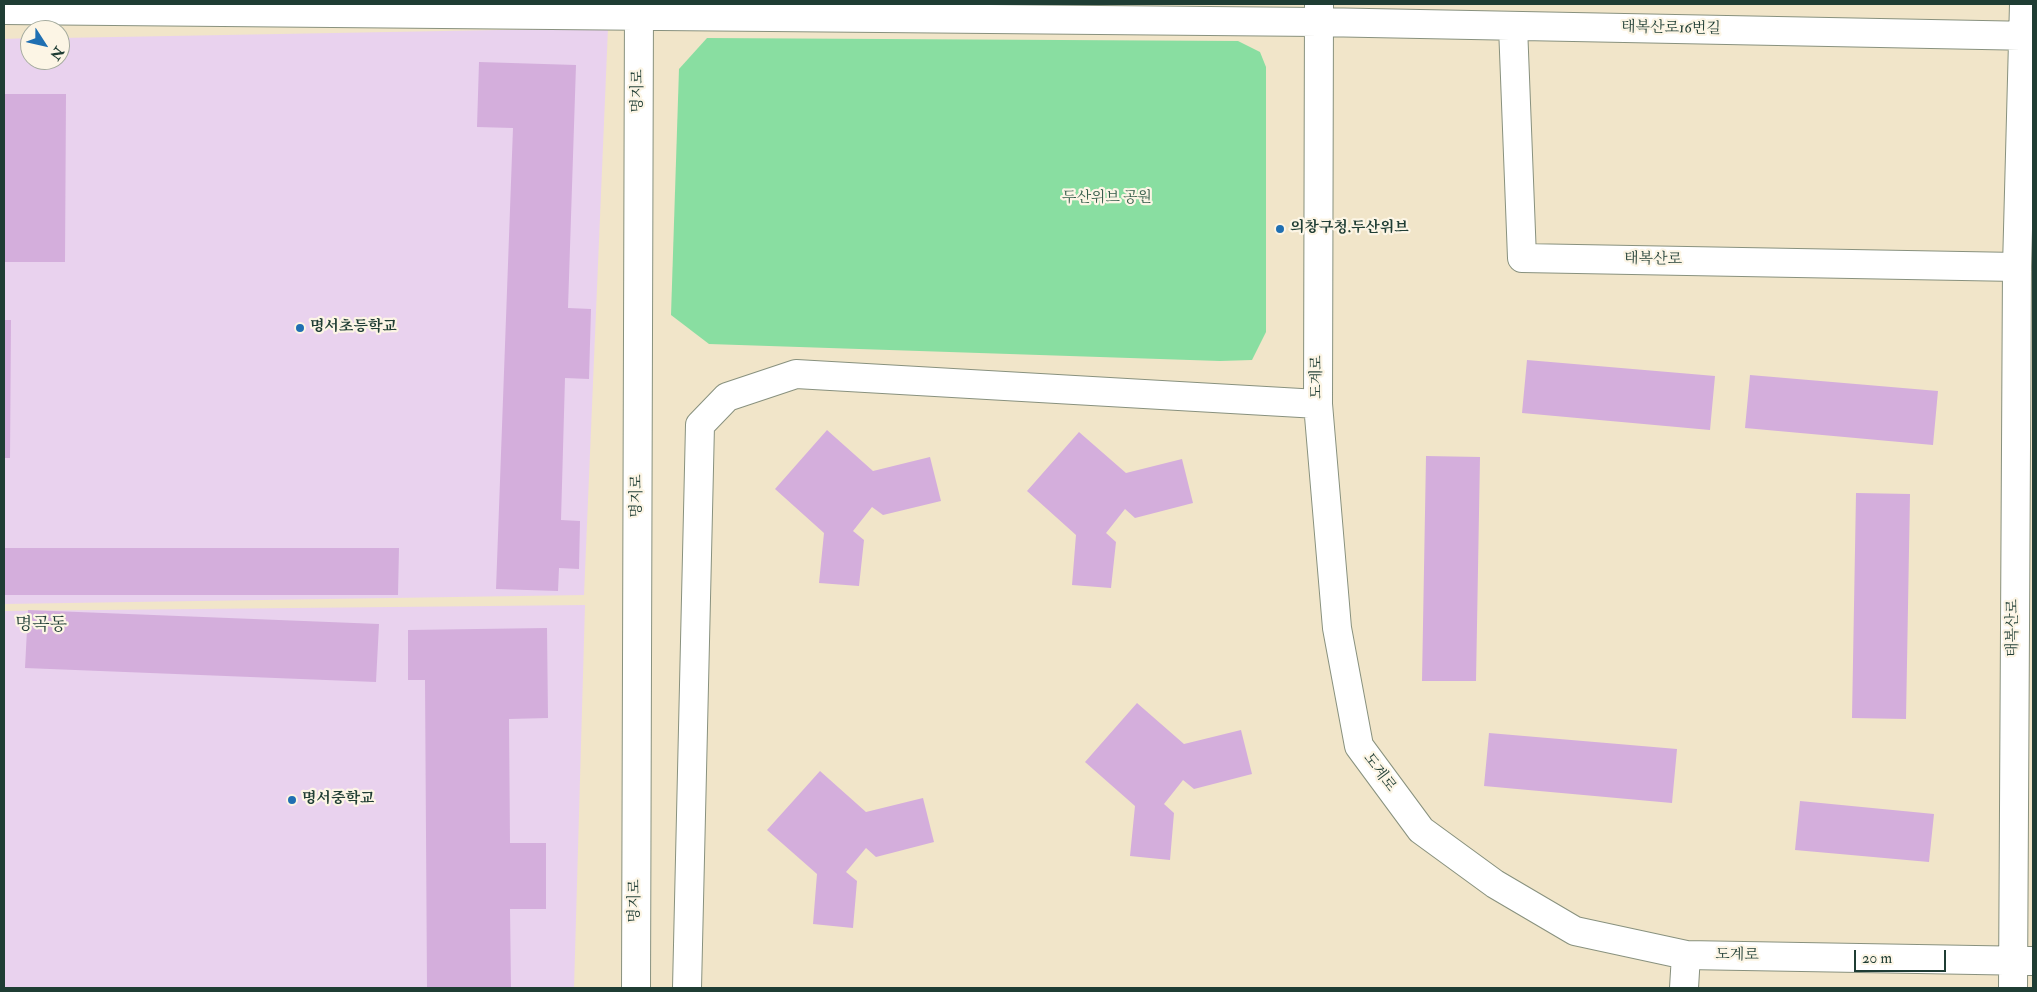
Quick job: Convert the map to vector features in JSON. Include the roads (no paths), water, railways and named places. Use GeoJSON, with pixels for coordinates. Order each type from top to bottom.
{"type":"FeatureCollection","features":[{"type":"Feature","properties":{"kind":"street","name":"태복산로16번길"},"geometry":{"type":"LineString","coordinates":[[4,10],[1319,10],[1513,26],[2026,24]]}},
{"type":"Feature","properties":{"kind":"street","name":"명지로"},"geometry":{"type":"LineString","coordinates":[[636,988],[639,10]]}},
{"type":"Feature","properties":{"kind":"street","name":"도계로"},"geometry":{"type":"LineString","coordinates":[[1319,10],[1318,404],[1337,628],[1359,746],[1421,830],[1495,884],[1575,930],[1686,955],[2023,961]]}},
{"type":"Feature","properties":{"kind":"street","name":"태복산로"},"geometry":{"type":"LineString","coordinates":[[2013,988],[2023,961],[2024,511],[2017,267],[2026,24]]}},
{"type":"Feature","properties":{"kind":"street","name":"태복산로"},"geometry":{"type":"LineString","coordinates":[[1513,26],[1522,258],[2017,267]]}},
{"type":"Feature","properties":{"kind":"street"},"geometry":{"type":"LineString","coordinates":[[687,988],[700,425],[727,397],[796,374],[1318,404]]}},
{"type":"Feature","properties":{"kind":"street"},"geometry":{"type":"LineString","coordinates":[[1684,988],[1686,955]]}},
{"type":"Feature","properties":{"kind":"place","name":"의창구청.두산위브"},"geometry":{"type":"Point","coordinates":[1280,229]}},
{"type":"Feature","properties":{"kind":"place","name":"명서초등학교"},"geometry":{"type":"Point","coordinates":[300,328]}},
{"type":"Feature","properties":{"kind":"place","name":"명서중학교"},"geometry":{"type":"Point","coordinates":[292,800]}},
{"type":"Feature","properties":{"kind":"district","name":"명곡동"},"geometry":{"type":"Point","coordinates":[41,626]}},
{"type":"Feature","properties":{"kind":"park label","name":"두산위브 공원"},"geometry":{"type":"Point","coordinates":[1107,199]}}]}
